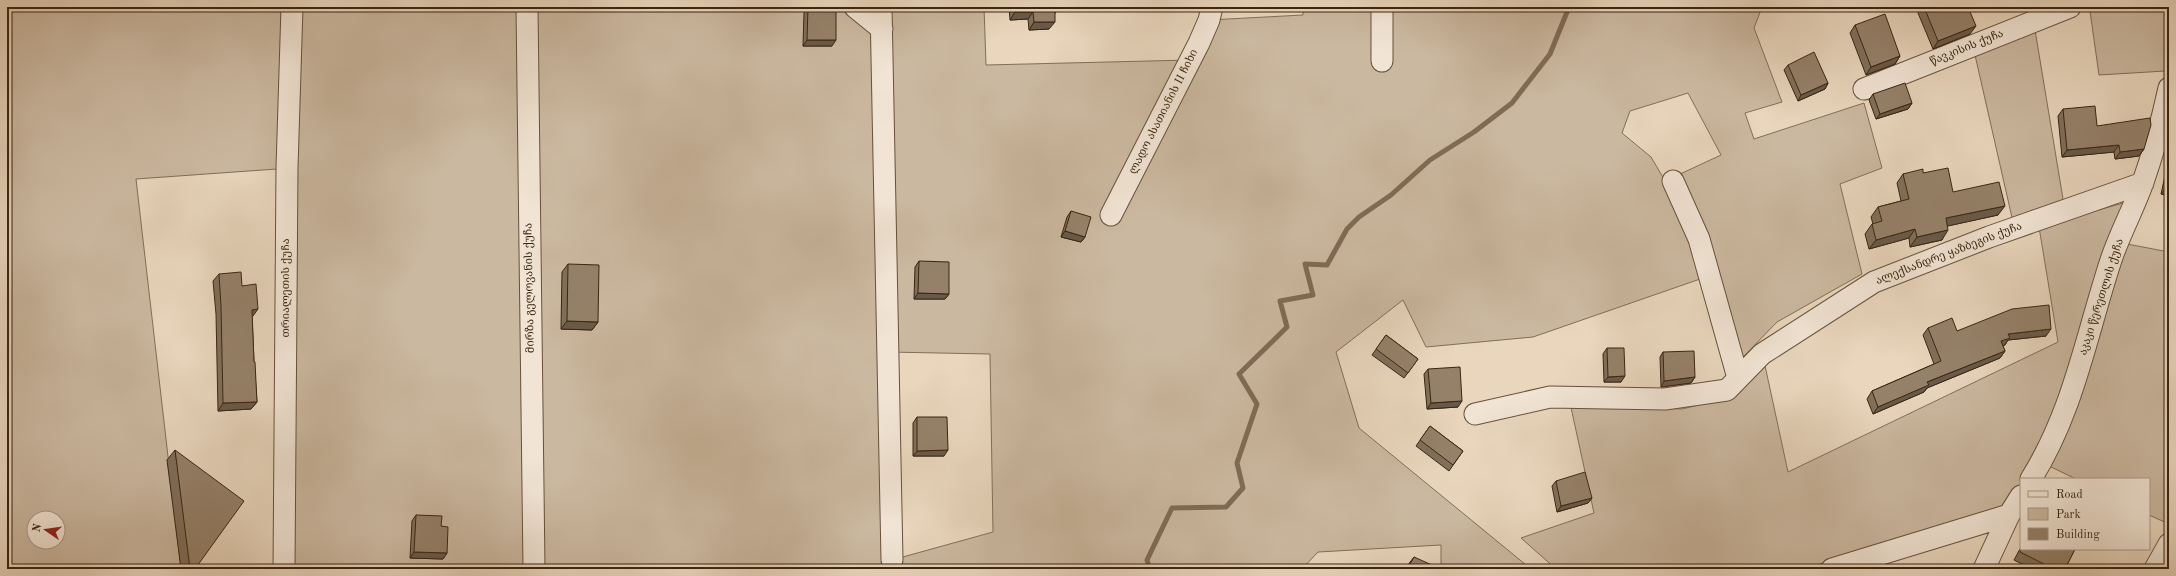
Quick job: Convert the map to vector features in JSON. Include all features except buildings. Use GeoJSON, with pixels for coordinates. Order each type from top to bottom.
{"type":"FeatureCollection","features":[{"type":"Feature","properties":{"kind":"street","name":"თრიალეთის ქუჩა"},"geometry":{"type":"LineString","coordinates":[[284,569],[287,168],[292,7]]}},
{"type":"Feature","properties":{"kind":"street","name":"მირზა გელოვანის ქუჩა"},"geometry":{"type":"LineString","coordinates":[[527,7],[534,569]]}},
{"type":"Feature","properties":{"kind":"street"},"geometry":{"type":"LineString","coordinates":[[855,7],[882,29]]}},
{"type":"Feature","properties":{"kind":"street"},"geometry":{"type":"LineString","coordinates":[[882,7],[892,560]]}},
{"type":"Feature","properties":{"kind":"street","name":"ლადო ასათიანის II ჩიხი"},"geometry":{"type":"LineString","coordinates":[[1111,215],[1199,44],[1209,20],[1212,7]]}},
{"type":"Feature","properties":{"kind":"street"},"geometry":{"type":"LineString","coordinates":[[1382,7],[1382,61]]}},
{"type":"Feature","properties":{"kind":"street","name":"წავკისის ქუჩა"},"geometry":{"type":"LineString","coordinates":[[1864,89],[2070,7]]}},
{"type":"Feature","properties":{"kind":"street","name":"აკაკი წერეთლის ქუჩა"},"geometry":{"type":"LineString","coordinates":[[2032,478],[2042,462],[2069,401],[2111,260],[2143,183],[2158,140],[2169,88]]}},
{"type":"Feature","properties":{"kind":"street"},"geometry":{"type":"LineString","coordinates":[[1673,181],[1699,239],[1738,378]]}},
{"type":"Feature","properties":{"kind":"street","name":"ალექსანდრე ყაზბეგის ქუჩა"},"geometry":{"type":"LineString","coordinates":[[1475,414],[1550,397],[1665,399],[1727,390],[1762,354],[1874,282],[1989,237],[2143,183]]}},
{"type":"Feature","properties":{"kind":"street"},"geometry":{"type":"LineString","coordinates":[[1984,569],[2009,516],[2020,498]]}},
{"type":"Feature","properties":{"kind":"street"},"geometry":{"type":"LineString","coordinates":[[1832,569],[2009,516]]}},
{"type":"Feature","properties":{"kind":"street"},"geometry":{"type":"LineString","coordinates":[[2155,569],[2169,544]]}},
{"type":"Feature","properties":{"kind":"green space"},"geometry":{"type":"Polygon","coordinates":[[[7,7],[984,7],[986,65],[1190,60],[1209,20],[1303,15],[1303,7],[1762,7],[1754,28],[1782,102],[1745,113],[1754,139],[1864,103],[1882,168],[1840,184],[1862,274],[1777,322],[1743,357],[1678,175],[1721,155],[1688,93],[1630,111],[1622,133],[1651,157],[1692,227],[1703,278],[1533,337],[1426,347],[1403,300],[1336,352],[1359,428],[1531,569],[1441,569],[1441,545],[1318,552],[1302,569],[284,569],[277,169],[136,179],[181,569],[7,569],[7,7]],[[888,352],[892,560],[993,532],[990,354],[888,352]]]}},
{"type":"Feature","properties":{"kind":"green space"},"geometry":{"type":"Polygon","coordinates":[[[2112,7],[2169,7],[2169,47],[2165,71],[2099,75],[2090,11],[2112,7]]]}},
{"type":"Feature","properties":{"kind":"green space"},"geometry":{"type":"Polygon","coordinates":[[[2035,30],[2064,205],[2013,222],[1975,55],[2035,30]]]}},
{"type":"Feature","properties":{"kind":"green space"},"geometry":{"type":"Polygon","coordinates":[[[2130,201],[2065,394],[2022,478],[2020,478],[2020,485],[2004,509],[1803,569],[1556,569],[1521,538],[1594,513],[1570,403],[1601,406],[1682,409],[1730,397],[1764,361],[1788,472],[2058,342],[2039,227],[2130,201]]]}},
{"type":"Feature","properties":{"kind":"green space"},"geometry":{"type":"Polygon","coordinates":[[[2127,244],[2169,252],[2169,524],[2150,515],[2150,478],[2074,478],[2049,466],[2127,244]]]}},
{"type":"Feature","properties":{"kind":"waterway"},"geometry":{"type":"LineString","coordinates":[[1150,569],[1147,560],[1172,508],[1226,507],[1243,488],[1237,463],[1257,404],[1239,374],[1287,327],[1280,301],[1313,295],[1305,264],[1327,265],[1347,229],[1359,217],[1391,195],[1430,160],[1474,132],[1512,103],[1550,54],[1569,7]]}}]}
